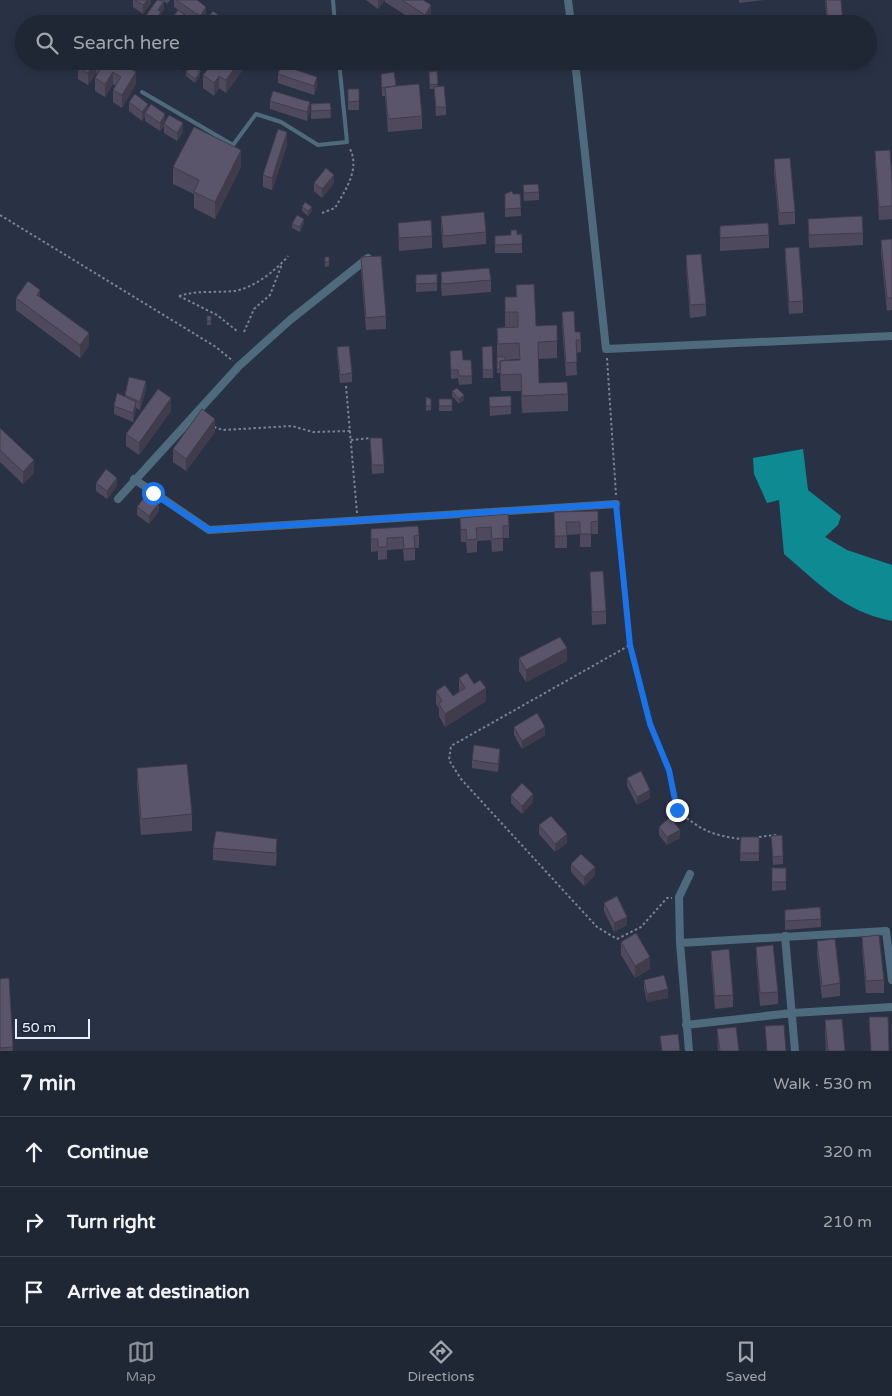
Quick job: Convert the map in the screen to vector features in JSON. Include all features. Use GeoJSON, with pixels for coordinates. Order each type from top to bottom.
{"type":"FeatureCollection","features":[{"type":"Feature","properties":{"kind":"street"},"geometry":{"type":"LineString","coordinates":[[568,0],[570,15]]}},
{"type":"Feature","properties":{"kind":"street"},"geometry":{"type":"LineString","coordinates":[[576,70],[606,349],[892,336]]}},
{"type":"Feature","properties":{"kind":"street"},"geometry":{"type":"LineString","coordinates":[[118,499],[134,479],[239,366],[290,320],[368,258]]}},
{"type":"Feature","properties":{"kind":"street"},"geometry":{"type":"LineString","coordinates":[[134,479],[209,530],[616,504]]}},
{"type":"Feature","properties":{"kind":"street"},"geometry":{"type":"LineString","coordinates":[[689,1051],[680,943],[679,897],[690,874]]}},
{"type":"Feature","properties":{"kind":"street"},"geometry":{"type":"LineString","coordinates":[[680,943],[886,931],[892,980]]}},
{"type":"Feature","properties":{"kind":"street"},"geometry":{"type":"LineString","coordinates":[[785,936],[795,1051]]}},
{"type":"Feature","properties":{"kind":"street"},"geometry":{"type":"LineString","coordinates":[[686,1025],[792,1013],[892,1006]]}},
{"type":"Feature","properties":{"kind":"lane"},"geometry":{"type":"LineString","coordinates":[[333,0],[334,15]]}},
{"type":"Feature","properties":{"kind":"lane"},"geometry":{"type":"LineString","coordinates":[[142,92],[233,145],[256,114],[281,122],[318,145],[347,142],[340,70]]}},
{"type":"Feature","properties":{"kind":"path"},"geometry":{"type":"LineString","coordinates":[[322,213],[335,208],[352,178],[354,157],[347,142]]}},
{"type":"Feature","properties":{"kind":"path"},"geometry":{"type":"LineString","coordinates":[[0,215],[216,347],[239,366]]}},
{"type":"Feature","properties":{"kind":"path"},"geometry":{"type":"LineString","coordinates":[[244,332],[254,308],[270,295],[282,264],[288,256]]}},
{"type":"Feature","properties":{"kind":"path"},"geometry":{"type":"LineString","coordinates":[[237,331],[217,315],[180,296],[189,292],[235,291],[251,285],[282,264]]}},
{"type":"Feature","properties":{"kind":"path"},"geometry":{"type":"LineString","coordinates":[[606,349],[616,504],[630,645],[650,724],[669,770],[677,810],[702,829],[717,836],[742,840]]}},
{"type":"Feature","properties":{"kind":"path"},"geometry":{"type":"LineString","coordinates":[[346,386],[357,500],[356,520]]}},
{"type":"Feature","properties":{"kind":"path"},"geometry":{"type":"LineString","coordinates":[[212,426],[223,430],[292,426],[314,432],[350,431]]}},
{"type":"Feature","properties":{"kind":"path"},"geometry":{"type":"LineString","coordinates":[[351,440],[370,438]]}},
{"type":"Feature","properties":{"kind":"path"},"geometry":{"type":"LineString","coordinates":[[630,645],[451,746],[449,760],[462,779],[597,928],[617,939],[641,927],[667,898],[679,897]]}},
{"type":"Feature","properties":{"kind":"path"},"geometry":{"type":"LineString","coordinates":[[751,838],[775,835],[782,840]]}},
{"type":"Feature","properties":{"kind":"shaded area"},"geometry":{"type":"Polygon","coordinates":[[[803,449],[808,490],[841,516],[838,525],[825,537],[847,550],[892,565],[892,621],[875,617],[846,604],[821,586],[784,554],[779,500],[767,503],[754,474],[753,458],[803,449]]]}},
{"type":"Feature","properties":{"kind":"building"},"geometry":{"type":"Polygon","coordinates":[[[135,0],[147,0],[143,5],[135,0]]]}},
{"type":"Feature","properties":{"kind":"building"},"geometry":{"type":"Polygon","coordinates":[[[157,0],[164,1],[158,10],[161,12],[159,15],[146,15],[157,0]]]}},
{"type":"Feature","properties":{"kind":"building"},"geometry":{"type":"Polygon","coordinates":[[[176,0],[197,0],[206,7],[201,15],[176,0]]]}},
{"type":"Feature","properties":{"kind":"building"},"geometry":{"type":"Polygon","coordinates":[[[402,0],[423,0],[431,5],[425,15],[402,0]]]}},
{"type":"Feature","properties":{"kind":"building"},"geometry":{"type":"Polygon","coordinates":[[[826,0],[841,0],[842,15],[827,15],[826,0]]]}},
{"type":"Feature","properties":{"kind":"building"},"geometry":{"type":"Polygon","coordinates":[[[178,10],[184,14],[183,15],[174,15],[178,10]]]}},
{"type":"Feature","properties":{"kind":"building"},"geometry":{"type":"Polygon","coordinates":[[[213,11],[218,15],[210,15],[213,11]]]}},
{"type":"Feature","properties":{"kind":"building"},"geometry":{"type":"Polygon","coordinates":[[[100,70],[133,70],[136,72],[122,95],[113,90],[121,77],[113,72],[105,84],[95,78],[100,70]]]}},
{"type":"Feature","properties":{"kind":"building"},"geometry":{"type":"Polygon","coordinates":[[[187,70],[197,70],[200,72],[195,79],[186,72],[187,70]]]}},
{"type":"Feature","properties":{"kind":"building"},"geometry":{"type":"Polygon","coordinates":[[[207,70],[233,70],[226,80],[219,76],[214,83],[203,75],[207,70]]]}},
{"type":"Feature","properties":{"kind":"building"},"geometry":{"type":"Polygon","coordinates":[[[279,70],[296,70],[317,77],[314,86],[278,74],[279,70]]]}},
{"type":"Feature","properties":{"kind":"building"},"geometry":{"type":"Polygon","coordinates":[[[437,71],[438,84],[430,85],[429,72],[437,71]]]}},
{"type":"Feature","properties":{"kind":"building"},"geometry":{"type":"Polygon","coordinates":[[[394,72],[396,86],[382,88],[381,74],[394,72]]]}},
{"type":"Feature","properties":{"kind":"building"},"geometry":{"type":"Polygon","coordinates":[[[419,84],[422,116],[388,119],[385,87],[419,84]]]}},
{"type":"Feature","properties":{"kind":"building"},"geometry":{"type":"Polygon","coordinates":[[[444,86],[446,107],[436,107],[434,87],[444,86]]]}},
{"type":"Feature","properties":{"kind":"building"},"geometry":{"type":"Polygon","coordinates":[[[348,89],[359,89],[359,101],[348,102],[348,89]]]}},
{"type":"Feature","properties":{"kind":"building"},"geometry":{"type":"Polygon","coordinates":[[[273,91],[310,102],[307,112],[270,101],[273,91]]]}},
{"type":"Feature","properties":{"kind":"building"},"geometry":{"type":"Polygon","coordinates":[[[135,94],[148,104],[142,112],[129,102],[135,94]]]}},
{"type":"Feature","properties":{"kind":"building"},"geometry":{"type":"Polygon","coordinates":[[[330,103],[331,110],[311,111],[311,104],[330,103]]]}},
{"type":"Feature","properties":{"kind":"building"},"geometry":{"type":"Polygon","coordinates":[[[151,104],[165,114],[160,123],[145,113],[151,104]]]}},
{"type":"Feature","properties":{"kind":"building"},"geometry":{"type":"Polygon","coordinates":[[[169,115],[183,123],[177,133],[164,124],[169,115]]]}},
{"type":"Feature","properties":{"kind":"building"},"geometry":{"type":"Polygon","coordinates":[[[194,127],[241,150],[215,202],[194,192],[199,180],[173,167],[194,127]]]}},
{"type":"Feature","properties":{"kind":"building"},"geometry":{"type":"Polygon","coordinates":[[[278,129],[287,132],[272,178],[263,175],[278,129]]]}},
{"type":"Feature","properties":{"kind":"building"},"geometry":{"type":"Polygon","coordinates":[[[890,150],[892,206],[879,207],[875,151],[890,150]]]}},
{"type":"Feature","properties":{"kind":"building"},"geometry":{"type":"Polygon","coordinates":[[[790,158],[795,212],[779,213],[774,159],[790,158]]]}},
{"type":"Feature","properties":{"kind":"building"},"geometry":{"type":"Polygon","coordinates":[[[326,168],[334,175],[322,189],[314,183],[326,168]]]}},
{"type":"Feature","properties":{"kind":"building"},"geometry":{"type":"Polygon","coordinates":[[[538,184],[539,192],[524,193],[523,185],[538,184]]]}},
{"type":"Feature","properties":{"kind":"building"},"geometry":{"type":"Polygon","coordinates":[[[512,191],[513,194],[520,194],[521,208],[505,209],[505,194],[512,191]]]}},
{"type":"Feature","properties":{"kind":"building"},"geometry":{"type":"Polygon","coordinates":[[[305,202],[312,207],[308,211],[302,207],[305,202]]]}},
{"type":"Feature","properties":{"kind":"building"},"geometry":{"type":"Polygon","coordinates":[[[484,212],[486,232],[443,236],[441,216],[484,212]]]}},
{"type":"Feature","properties":{"kind":"building"},"geometry":{"type":"Polygon","coordinates":[[[297,215],[304,219],[300,227],[292,224],[297,215]]]}},
{"type":"Feature","properties":{"kind":"building"},"geometry":{"type":"Polygon","coordinates":[[[862,216],[863,233],[809,235],[808,219],[862,216]]]}},
{"type":"Feature","properties":{"kind":"building"},"geometry":{"type":"Polygon","coordinates":[[[431,220],[432,236],[399,238],[398,223],[431,220]]]}},
{"type":"Feature","properties":{"kind":"building"},"geometry":{"type":"Polygon","coordinates":[[[768,223],[769,235],[720,238],[720,226],[768,223]]]}},
{"type":"Feature","properties":{"kind":"building"},"geometry":{"type":"Polygon","coordinates":[[[511,230],[517,230],[517,235],[522,234],[522,244],[495,245],[495,236],[511,235],[511,230]]]}},
{"type":"Feature","properties":{"kind":"building"},"geometry":{"type":"Polygon","coordinates":[[[892,239],[892,298],[887,298],[881,240],[892,239]]]}},
{"type":"Feature","properties":{"kind":"building"},"geometry":{"type":"Polygon","coordinates":[[[799,247],[803,301],[789,302],[785,248],[799,247]]]}},
{"type":"Feature","properties":{"kind":"building"},"geometry":{"type":"Polygon","coordinates":[[[701,254],[706,304],[690,305],[686,255],[701,254]]]}},
{"type":"Feature","properties":{"kind":"building"},"geometry":{"type":"Polygon","coordinates":[[[381,256],[386,316],[366,318],[361,257],[381,256]]]}},
{"type":"Feature","properties":{"kind":"building"},"geometry":{"type":"Polygon","coordinates":[[[325,257],[329,257],[329,262],[325,262],[325,257]]]}},
{"type":"Feature","properties":{"kind":"building"},"geometry":{"type":"Polygon","coordinates":[[[489,268],[491,280],[442,284],[441,272],[489,268]]]}},
{"type":"Feature","properties":{"kind":"building"},"geometry":{"type":"Polygon","coordinates":[[[437,274],[437,283],[416,284],[416,275],[437,274]]]}},
{"type":"Feature","properties":{"kind":"building"},"geometry":{"type":"Polygon","coordinates":[[[28,281],[40,290],[37,295],[89,333],[80,345],[16,298],[28,281]]]}},
{"type":"Feature","properties":{"kind":"building"},"geometry":{"type":"Polygon","coordinates":[[[534,284],[536,326],[557,325],[557,341],[538,342],[539,383],[567,382],[568,394],[522,396],[521,374],[501,375],[500,361],[520,360],[519,343],[498,344],[497,328],[518,327],[518,312],[505,312],[505,297],[517,297],[516,285],[534,284]]]}},
{"type":"Feature","properties":{"kind":"building"},"geometry":{"type":"Polygon","coordinates":[[[574,311],[575,332],[580,332],[581,340],[576,340],[577,362],[566,363],[562,312],[574,311]]]}},
{"type":"Feature","properties":{"kind":"building"},"geometry":{"type":"Polygon","coordinates":[[[207,316],[211,316],[211,321],[207,321],[207,316]]]}},
{"type":"Feature","properties":{"kind":"building"},"geometry":{"type":"Polygon","coordinates":[[[349,346],[352,373],[340,375],[337,347],[349,346]]]}},
{"type":"Feature","properties":{"kind":"building"},"geometry":{"type":"Polygon","coordinates":[[[492,346],[493,370],[483,370],[482,347],[492,346]]]}},
{"type":"Feature","properties":{"kind":"building"},"geometry":{"type":"Polygon","coordinates":[[[462,350],[463,360],[471,360],[472,376],[459,376],[458,370],[451,370],[450,351],[462,350]]]}},
{"type":"Feature","properties":{"kind":"building"},"geometry":{"type":"Polygon","coordinates":[[[497,357],[505,357],[505,360],[500,361],[500,369],[497,369],[497,357]]]}},
{"type":"Feature","properties":{"kind":"building"},"geometry":{"type":"Polygon","coordinates":[[[129,377],[146,381],[140,402],[125,395],[129,377]]]}},
{"type":"Feature","properties":{"kind":"building"},"geometry":{"type":"Polygon","coordinates":[[[457,388],[464,395],[459,399],[452,391],[457,388]]]}},
{"type":"Feature","properties":{"kind":"building"},"geometry":{"type":"Polygon","coordinates":[[[158,389],[171,398],[139,443],[126,434],[158,389]]]}},
{"type":"Feature","properties":{"kind":"building"},"geometry":{"type":"Polygon","coordinates":[[[117,393],[136,402],[133,413],[114,406],[117,393]]]}},
{"type":"Feature","properties":{"kind":"building"},"geometry":{"type":"Polygon","coordinates":[[[511,396],[511,406],[490,407],[489,397],[511,396]]]}},
{"type":"Feature","properties":{"kind":"building"},"geometry":{"type":"Polygon","coordinates":[[[426,397],[431,399],[431,406],[426,406],[426,397]]]}},
{"type":"Feature","properties":{"kind":"building"},"geometry":{"type":"Polygon","coordinates":[[[439,399],[452,399],[452,406],[439,406],[439,399]]]}},
{"type":"Feature","properties":{"kind":"building"},"geometry":{"type":"Polygon","coordinates":[[[202,409],[215,419],[186,459],[173,449],[202,409]]]}},
{"type":"Feature","properties":{"kind":"building"},"geometry":{"type":"Polygon","coordinates":[[[0,428],[34,460],[23,472],[0,450],[0,428]]]}},
{"type":"Feature","properties":{"kind":"building"},"geometry":{"type":"Polygon","coordinates":[[[370,438],[382,438],[384,465],[372,465],[370,438]]]}},
{"type":"Feature","properties":{"kind":"building"},"geometry":{"type":"Polygon","coordinates":[[[106,469],[117,478],[107,491],[96,483],[106,469]]]}},
{"type":"Feature","properties":{"kind":"building"},"geometry":{"type":"Polygon","coordinates":[[[147,494],[159,503],[149,516],[137,507],[147,494]]]}},
{"type":"Feature","properties":{"kind":"building"},"geometry":{"type":"Polygon","coordinates":[[[598,511],[598,521],[591,522],[591,534],[580,534],[580,522],[566,522],[567,536],[555,536],[554,512],[598,511]]]}},
{"type":"Feature","properties":{"kind":"building"},"geometry":{"type":"Polygon","coordinates":[[[508,514],[509,525],[503,526],[503,538],[492,539],[491,527],[476,528],[477,539],[467,540],[466,529],[461,530],[460,518],[508,514]]]}},
{"type":"Feature","properties":{"kind":"building"},"geometry":{"type":"Polygon","coordinates":[[[418,526],[419,535],[414,536],[415,548],[404,549],[403,537],[387,538],[387,547],[378,547],[378,539],[371,539],[371,529],[418,526]]]}},
{"type":"Feature","properties":{"kind":"building"},"geometry":{"type":"Polygon","coordinates":[[[603,571],[606,611],[592,612],[590,572],[603,571]]]}},
{"type":"Feature","properties":{"kind":"building"},"geometry":{"type":"Polygon","coordinates":[[[560,637],[567,648],[526,670],[519,658],[560,637]]]}},
{"type":"Feature","properties":{"kind":"building"},"geometry":{"type":"Polygon","coordinates":[[[467,673],[474,684],[480,680],[486,688],[445,714],[439,704],[442,701],[436,691],[445,685],[453,696],[465,688],[459,678],[467,673]]]}},
{"type":"Feature","properties":{"kind":"building"},"geometry":{"type":"Polygon","coordinates":[[[537,713],[545,727],[522,741],[514,727],[537,713]]]}},
{"type":"Feature","properties":{"kind":"building"},"geometry":{"type":"Polygon","coordinates":[[[474,745],[500,749],[498,764],[472,760],[474,745]]]}},
{"type":"Feature","properties":{"kind":"building"},"geometry":{"type":"Polygon","coordinates":[[[187,764],[192,814],[141,819],[137,768],[187,764]]]}},
{"type":"Feature","properties":{"kind":"building"},"geometry":{"type":"Polygon","coordinates":[[[641,771],[650,790],[637,797],[627,778],[641,771]]]}},
{"type":"Feature","properties":{"kind":"building"},"geometry":{"type":"Polygon","coordinates":[[[522,783],[533,794],[522,806],[511,795],[522,783]]]}},
{"type":"Feature","properties":{"kind":"building"},"geometry":{"type":"Polygon","coordinates":[[[551,816],[567,834],[555,844],[539,825],[551,816]]]}},
{"type":"Feature","properties":{"kind":"building"},"geometry":{"type":"Polygon","coordinates":[[[670,817],[680,830],[667,837],[659,827],[670,817]]]}},
{"type":"Feature","properties":{"kind":"building"},"geometry":{"type":"Polygon","coordinates":[[[216,831],[277,839],[276,853],[213,848],[216,831]]]}},
{"type":"Feature","properties":{"kind":"building"},"geometry":{"type":"Polygon","coordinates":[[[782,835],[783,856],[773,857],[771,836],[782,835]]]}},
{"type":"Feature","properties":{"kind":"building"},"geometry":{"type":"Polygon","coordinates":[[[741,837],[759,837],[759,853],[740,853],[741,837]]]}},
{"type":"Feature","properties":{"kind":"building"},"geometry":{"type":"Polygon","coordinates":[[[581,854],[595,867],[584,877],[571,864],[581,854]]]}},
{"type":"Feature","properties":{"kind":"building"},"geometry":{"type":"Polygon","coordinates":[[[772,868],[786,868],[786,882],[772,882],[772,868]]]}},
{"type":"Feature","properties":{"kind":"building"},"geometry":{"type":"Polygon","coordinates":[[[617,896],[627,917],[614,923],[604,903],[617,896]]]}},
{"type":"Feature","properties":{"kind":"building"},"geometry":{"type":"Polygon","coordinates":[[[820,907],[821,919],[785,921],[785,910],[820,907]]]}},
{"type":"Feature","properties":{"kind":"building"},"geometry":{"type":"Polygon","coordinates":[[[636,933],[650,957],[635,966],[621,942],[636,933]]]}},
{"type":"Feature","properties":{"kind":"building"},"geometry":{"type":"Polygon","coordinates":[[[879,935],[884,980],[866,981],[862,937],[879,935]]]}},
{"type":"Feature","properties":{"kind":"building"},"geometry":{"type":"Polygon","coordinates":[[[835,939],[840,983],[822,986],[817,941],[835,939]]]}},
{"type":"Feature","properties":{"kind":"building"},"geometry":{"type":"Polygon","coordinates":[[[773,945],[778,992],[760,993],[756,947],[773,945]]]}},
{"type":"Feature","properties":{"kind":"building"},"geometry":{"type":"Polygon","coordinates":[[[729,949],[733,995],[715,996],[711,951],[729,949]]]}},
{"type":"Feature","properties":{"kind":"building"},"geometry":{"type":"Polygon","coordinates":[[[664,975],[668,989],[647,994],[644,980],[664,975]]]}},
{"type":"Feature","properties":{"kind":"building"},"geometry":{"type":"Polygon","coordinates":[[[9,978],[13,1047],[0,1048],[0,979],[9,978]]]}},
{"type":"Feature","properties":{"kind":"building"},"geometry":{"type":"Polygon","coordinates":[[[869,1017],[888,1017],[889,1051],[871,1051],[869,1017]]]}},
{"type":"Feature","properties":{"kind":"building"},"geometry":{"type":"Polygon","coordinates":[[[842,1019],[845,1051],[828,1051],[825,1020],[842,1019]]]}},
{"type":"Feature","properties":{"kind":"building"},"geometry":{"type":"Polygon","coordinates":[[[784,1025],[786,1051],[767,1051],[765,1026],[784,1025]]]}},
{"type":"Feature","properties":{"kind":"building"},"geometry":{"type":"Polygon","coordinates":[[[736,1027],[739,1051],[720,1051],[717,1029],[736,1027]]]}},
{"type":"Feature","properties":{"kind":"building"},"geometry":{"type":"Polygon","coordinates":[[[678,1034],[680,1051],[662,1051],[660,1036],[678,1034]]]}},
{"type":"Feature","properties":{"kind":"route"},"geometry":{"type":"LineString","coordinates":[[153,493],[209,530],[616,504],[630,645],[650,724],[669,770],[677,810]]}}]}
